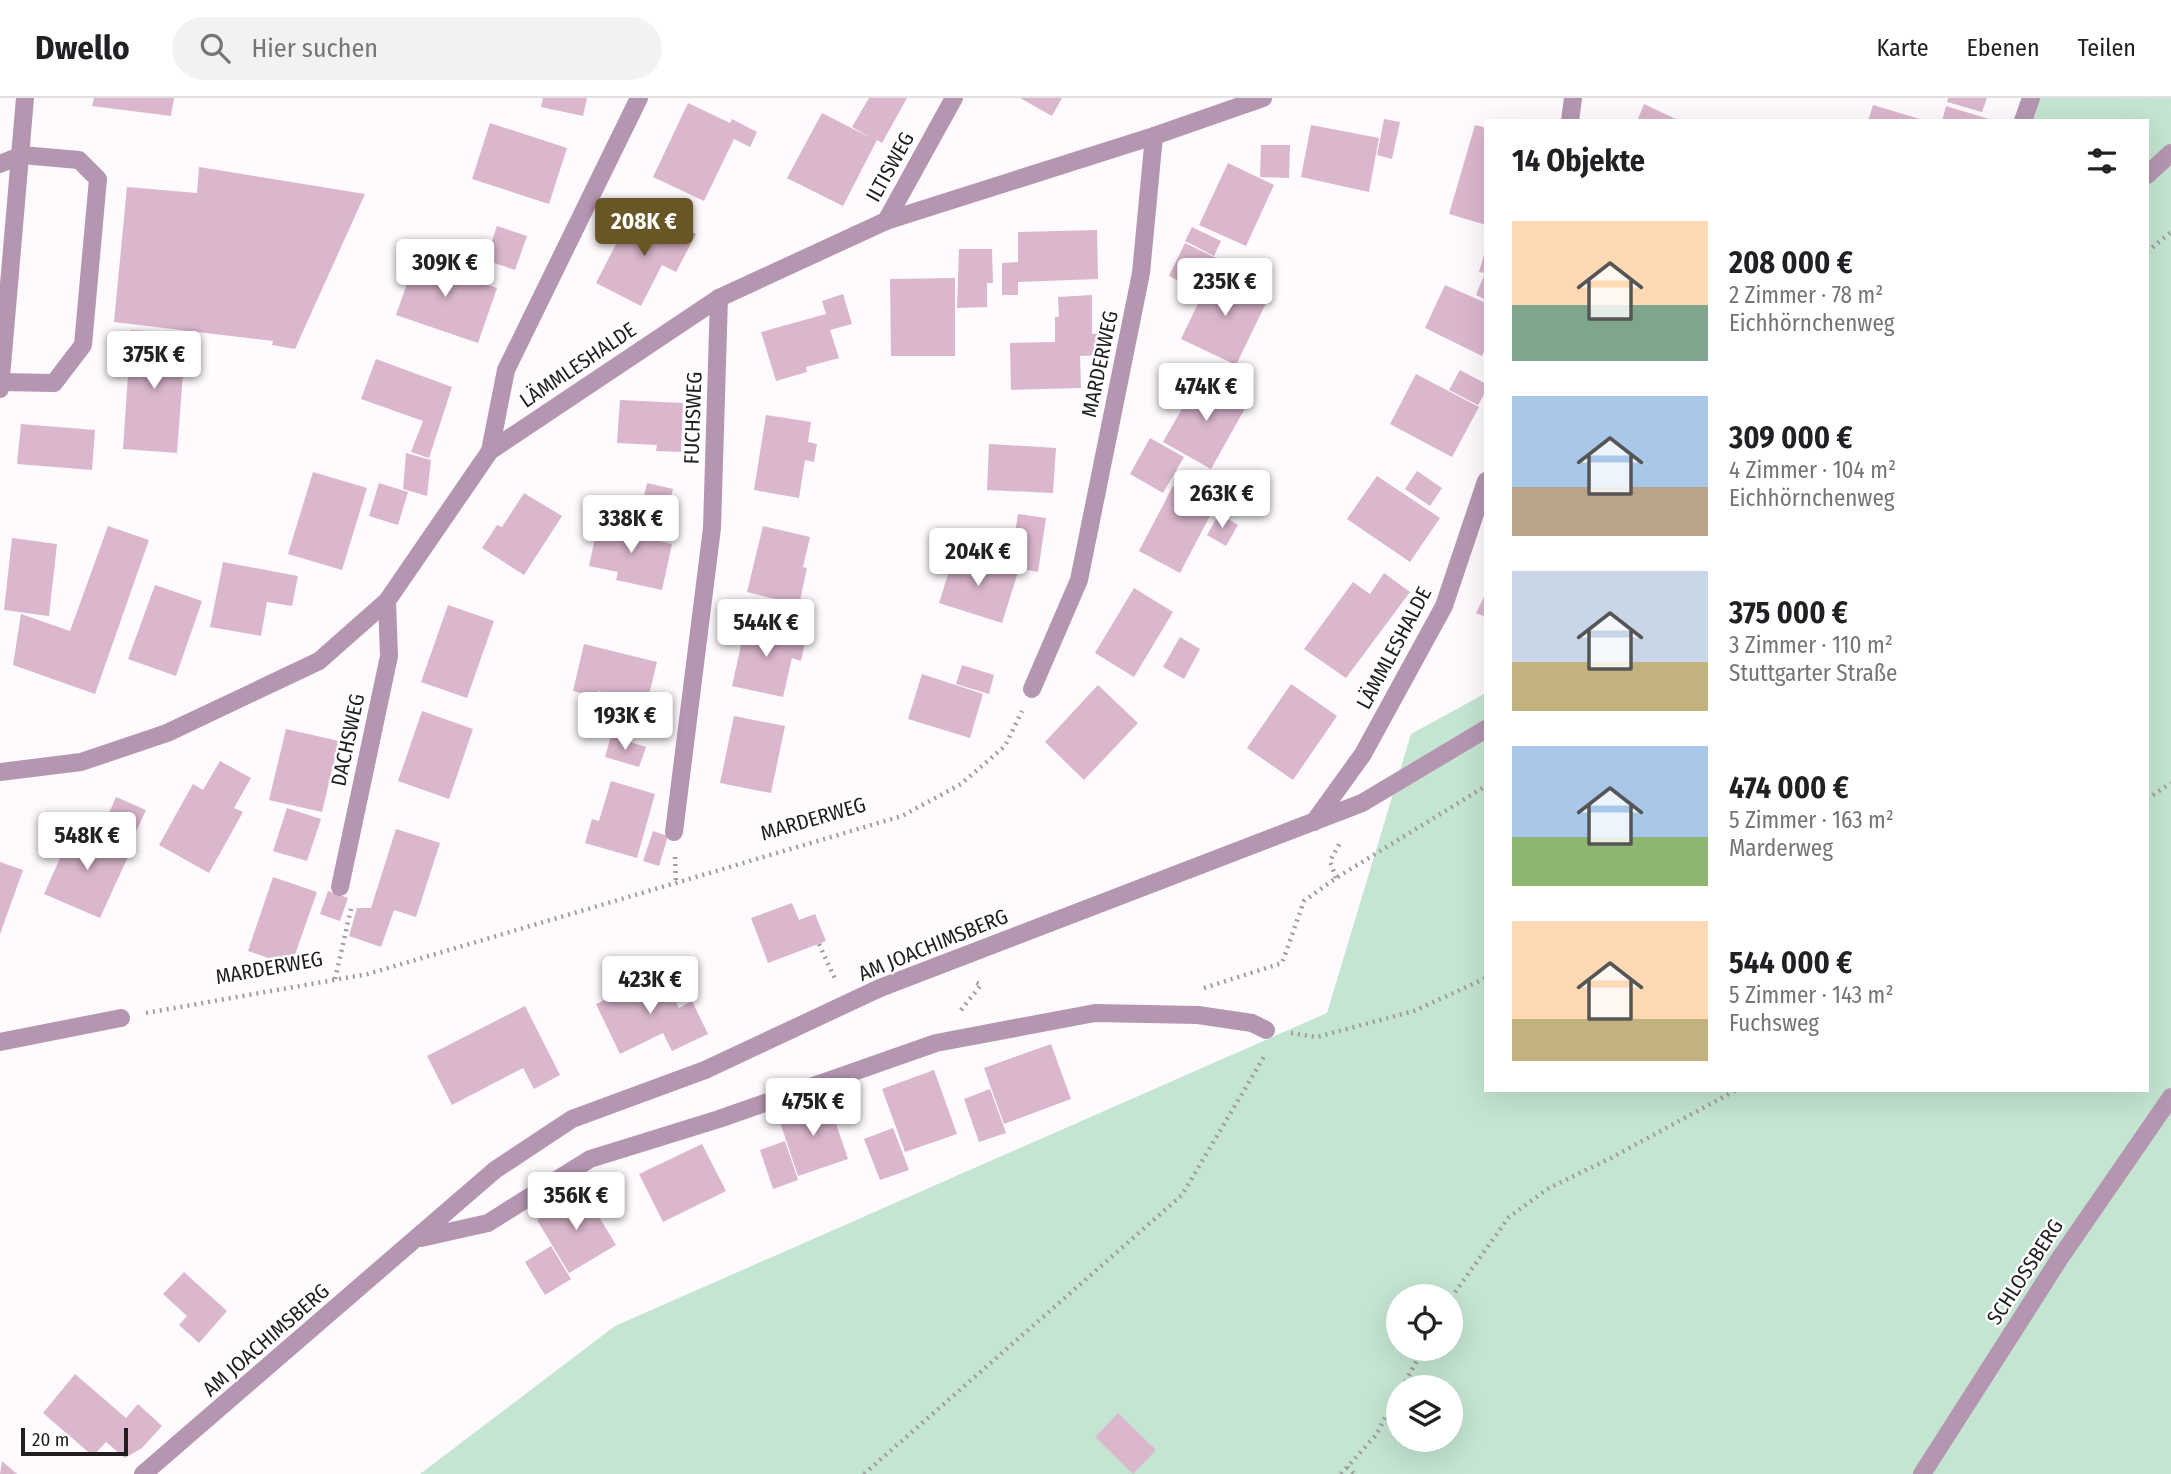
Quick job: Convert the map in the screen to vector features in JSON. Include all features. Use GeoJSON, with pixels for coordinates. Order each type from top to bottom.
{"type":"FeatureCollection","features":[{"type":"Feature","properties":{"kind":"street"},"geometry":{"type":"LineString","coordinates":[[0,389],[25,98]]}},
{"type":"Feature","properties":{"kind":"street"},"geometry":{"type":"LineString","coordinates":[[490,451],[506,370],[639,98]]}},
{"type":"Feature","properties":{"kind":"street","name":"ILTISWEG"},"geometry":{"type":"LineString","coordinates":[[886,221],[954,98]]}},
{"type":"Feature","properties":{"kind":"street","name":"LÄMMLESHALDE"},"geometry":{"type":"LineString","coordinates":[[0,772],[81,762],[167,733],[319,660],[387,601],[490,451],[719,298],[886,221],[1154,136],[1263,98]]}},
{"type":"Feature","properties":{"kind":"street"},"geometry":{"type":"LineString","coordinates":[[1570,119],[1573,98]]}},
{"type":"Feature","properties":{"kind":"street"},"geometry":{"type":"LineString","coordinates":[[2024,119],[2031,98]]}},
{"type":"Feature","properties":{"kind":"street","name":"MARDERWEG"},"geometry":{"type":"LineString","coordinates":[[1032,689],[1079,580],[1142,273],[1154,136]]}},
{"type":"Feature","properties":{"kind":"street"},"geometry":{"type":"LineString","coordinates":[[2149,173],[2171,153]]}},
{"type":"Feature","properties":{"kind":"street"},"geometry":{"type":"LineString","coordinates":[[0,164],[22,155],[79,160],[98,179],[83,345],[54,383],[1,382]]}},
{"type":"Feature","properties":{"kind":"street","name":"FUCHSWEG"},"geometry":{"type":"LineString","coordinates":[[674,832],[712,528],[719,298]]}},
{"type":"Feature","properties":{"kind":"street","name":"LÄMMLESHALDE"},"geometry":{"type":"LineString","coordinates":[[1314,822],[1363,754],[1444,606],[1484,487]]}},
{"type":"Feature","properties":{"kind":"street","name":"DACHSWEG"},"geometry":{"type":"LineString","coordinates":[[340,887],[388,656],[387,601]]}},
{"type":"Feature","properties":{"kind":"street","name":"AM JOACHIMSBERG"},"geometry":{"type":"LineString","coordinates":[[143,1474],[495,1170],[572,1119],[705,1070],[846,1004],[941,965],[1362,803],[1484,730]]}},
{"type":"Feature","properties":{"kind":"street","name":"AM JOACHIMSBERG"},"geometry":{"type":"LineString","coordinates":[[417,1238],[488,1223],[590,1159],[719,1119],[936,1043],[1096,1013],[1198,1015],[1252,1023],[1266,1030]]}},
{"type":"Feature","properties":{"kind":"street"},"geometry":{"type":"LineString","coordinates":[[0,1042],[121,1018]]}},
{"type":"Feature","properties":{"kind":"street","name":"SCHLOSSBERG"},"geometry":{"type":"LineString","coordinates":[[1922,1474],[2060,1258],[2171,1097]]}},
{"type":"Feature","properties":{"kind":"path"},"geometry":{"type":"LineString","coordinates":[[2149,250],[2171,232]]}},
{"type":"Feature","properties":{"kind":"path","name":"MARDERWEG"},"geometry":{"type":"LineString","coordinates":[[121,1018],[381,970],[902,816],[961,784],[1005,747],[1032,689]]}},
{"type":"Feature","properties":{"kind":"path"},"geometry":{"type":"LineString","coordinates":[[2149,798],[2171,783]]}},
{"type":"Feature","properties":{"kind":"path"},"geometry":{"type":"LineString","coordinates":[[1202,989],[1282,963],[1304,901],[1336,878],[1484,787]]}},
{"type":"Feature","properties":{"kind":"path"},"geometry":{"type":"LineString","coordinates":[[335,979],[355,889],[340,887]]}},
{"type":"Feature","properties":{"kind":"path"},"geometry":{"type":"LineString","coordinates":[[819,944],[846,1004]]}},
{"type":"Feature","properties":{"kind":"path"},"geometry":{"type":"LineString","coordinates":[[936,1043],[981,985],[941,965]]}},
{"type":"Feature","properties":{"kind":"path"},"geometry":{"type":"LineString","coordinates":[[864,1474],[1182,1195],[1266,1054],[1266,1030],[1317,1037],[1414,1011],[1484,979]]}},
{"type":"Feature","properties":{"kind":"path"},"geometry":{"type":"LineString","coordinates":[[1461,1284],[1509,1217],[1549,1188],[1611,1158],[1732,1092]]}},
{"type":"Feature","properties":{"kind":"path"},"geometry":{"type":"LineString","coordinates":[[1341,1474],[1376,1435],[1386,1416]]}},
{"type":"Feature","properties":{"kind":"path"},"geometry":{"type":"LineString","coordinates":[[1347,1467],[1354,1474]]}},
{"type":"Feature","properties":{"kind":"green space"},"geometry":{"type":"Polygon","coordinates":[[[2037,98],[2171,98],[2171,1474],[420,1474],[615,1326],[1327,1013],[1411,734],[1484,694],[1484,1092],[2149,1092],[2149,119],[2023,119],[2037,98]]]}},
{"type":"Feature","properties":{"kind":"building"},"geometry":{"type":"Polygon","coordinates":[[[94,98],[174,98],[171,116],[92,106],[94,98]]]}},
{"type":"Feature","properties":{"kind":"building"},"geometry":{"type":"Polygon","coordinates":[[[543,98],[587,98],[583,116],[541,107],[543,98]]]}},
{"type":"Feature","properties":{"kind":"building"},"geometry":{"type":"Polygon","coordinates":[[[869,98],[907,98],[882,143],[877,140],[843,206],[787,178],[822,113],[871,138],[852,127],[869,98]]]}},
{"type":"Feature","properties":{"kind":"building"},"geometry":{"type":"Polygon","coordinates":[[[1020,98],[1062,98],[1052,116],[1020,98]]]}},
{"type":"Feature","properties":{"kind":"building"},"geometry":{"type":"Polygon","coordinates":[[[1948,98],[1987,98],[1982,112],[1947,102],[1948,98]]]}},
{"type":"Feature","properties":{"kind":"building"},"geometry":{"type":"Polygon","coordinates":[[[688,103],[730,123],[732,119],[757,132],[750,147],[734,139],[704,201],[653,177],[688,103]]]}},
{"type":"Feature","properties":{"kind":"building"},"geometry":{"type":"Polygon","coordinates":[[[1644,104],[1676,119],[1638,119],[1644,104]]]}},
{"type":"Feature","properties":{"kind":"building"},"geometry":{"type":"Polygon","coordinates":[[[1873,105],[1920,119],[1869,119],[1873,105]]]}},
{"type":"Feature","properties":{"kind":"building"},"geometry":{"type":"Polygon","coordinates":[[[1946,106],[1989,119],[1943,119],[1946,106]]]}},
{"type":"Feature","properties":{"kind":"building"},"geometry":{"type":"Polygon","coordinates":[[[1384,119],[1400,122],[1392,159],[1377,155],[1384,119]]]}},
{"type":"Feature","properties":{"kind":"building"},"geometry":{"type":"Polygon","coordinates":[[[490,123],[567,148],[549,204],[472,179],[490,123]]]}},
{"type":"Feature","properties":{"kind":"building"},"geometry":{"type":"Polygon","coordinates":[[[1311,125],[1379,138],[1369,192],[1301,177],[1311,125]]]}},
{"type":"Feature","properties":{"kind":"building"},"geometry":{"type":"Polygon","coordinates":[[[1475,125],[1484,127],[1484,224],[1449,214],[1475,125]]]}},
{"type":"Feature","properties":{"kind":"building"},"geometry":{"type":"Polygon","coordinates":[[[1261,145],[1290,145],[1289,178],[1260,177],[1261,145]]]}},
{"type":"Feature","properties":{"kind":"building"},"geometry":{"type":"Polygon","coordinates":[[[1228,163],[1274,185],[1246,246],[1199,225],[1228,163]]]}},
{"type":"Feature","properties":{"kind":"building"},"geometry":{"type":"Polygon","coordinates":[[[199,167],[365,194],[295,349],[272,345],[273,341],[114,322],[127,187],[197,193],[199,167]]]}},
{"type":"Feature","properties":{"kind":"building"},"geometry":{"type":"Polygon","coordinates":[[[630,217],[656,230],[663,217],[696,234],[676,272],[662,265],[641,306],[596,283],[630,217]]]}},
{"type":"Feature","properties":{"kind":"building"},"geometry":{"type":"Polygon","coordinates":[[[497,226],[527,236],[515,270],[485,260],[497,226]]]}},
{"type":"Feature","properties":{"kind":"building"},"geometry":{"type":"Polygon","coordinates":[[[1192,227],[1221,241],[1214,256],[1185,241],[1192,227]]]}},
{"type":"Feature","properties":{"kind":"building"},"geometry":{"type":"Polygon","coordinates":[[[1097,230],[1098,279],[1018,282],[1018,295],[1002,295],[1002,263],[1018,262],[1018,232],[1097,230]]]}},
{"type":"Feature","properties":{"kind":"building"},"geometry":{"type":"Polygon","coordinates":[[[1185,243],[1218,259],[1202,292],[1169,276],[1185,243]]]}},
{"type":"Feature","properties":{"kind":"building"},"geometry":{"type":"Polygon","coordinates":[[[420,247],[445,256],[441,269],[497,288],[478,343],[396,315],[420,247]]]}},
{"type":"Feature","properties":{"kind":"building"},"geometry":{"type":"Polygon","coordinates":[[[959,249],[992,249],[993,283],[987,283],[987,307],[957,308],[959,249]]]}},
{"type":"Feature","properties":{"kind":"building"},"geometry":{"type":"Polygon","coordinates":[[[1484,254],[1484,273],[1479,272],[1484,254]]]}},
{"type":"Feature","properties":{"kind":"building"},"geometry":{"type":"Polygon","coordinates":[[[1214,270],[1269,297],[1236,365],[1181,339],[1214,270]]]}},
{"type":"Feature","properties":{"kind":"building"},"geometry":{"type":"Polygon","coordinates":[[[1484,275],[1484,299],[1476,295],[1484,275]]]}},
{"type":"Feature","properties":{"kind":"building"},"geometry":{"type":"Polygon","coordinates":[[[955,278],[955,356],[891,356],[890,279],[955,278]]]}},
{"type":"Feature","properties":{"kind":"building"},"geometry":{"type":"Polygon","coordinates":[[[1445,285],[1484,302],[1482,356],[1425,328],[1445,285]]]}},
{"type":"Feature","properties":{"kind":"building"},"geometry":{"type":"Polygon","coordinates":[[[843,294],[852,324],[830,330],[839,358],[806,367],[807,372],[776,381],[761,332],[826,314],[822,301],[843,294]]]}},
{"type":"Feature","properties":{"kind":"building"},"geometry":{"type":"Polygon","coordinates":[[[1092,295],[1092,334],[1103,333],[1103,355],[1080,356],[1081,388],[1011,390],[1010,343],[1055,342],[1055,317],[1059,317],[1058,297],[1092,295]]]}},
{"type":"Feature","properties":{"kind":"building"},"geometry":{"type":"Polygon","coordinates":[[[131,330],[186,333],[177,453],[123,449],[131,330]]]}},
{"type":"Feature","properties":{"kind":"building"},"geometry":{"type":"Polygon","coordinates":[[[376,359],[452,387],[429,458],[411,452],[423,421],[361,399],[376,359]]]}},
{"type":"Feature","properties":{"kind":"building"},"geometry":{"type":"Polygon","coordinates":[[[1460,370],[1484,383],[1484,394],[1478,405],[1449,390],[1460,370]]]}},
{"type":"Feature","properties":{"kind":"building"},"geometry":{"type":"Polygon","coordinates":[[[1416,374],[1479,407],[1452,457],[1390,424],[1416,374]]]}},
{"type":"Feature","properties":{"kind":"building"},"geometry":{"type":"Polygon","coordinates":[[[1200,377],[1248,403],[1211,469],[1163,442],[1200,377]]]}},
{"type":"Feature","properties":{"kind":"building"},"geometry":{"type":"Polygon","coordinates":[[[620,400],[683,403],[681,452],[656,451],[657,445],[617,443],[620,400]]]}},
{"type":"Feature","properties":{"kind":"building"},"geometry":{"type":"Polygon","coordinates":[[[766,415],[811,422],[808,442],[817,444],[814,462],[805,460],[799,498],[754,490],[766,415]]]}},
{"type":"Feature","properties":{"kind":"building"},"geometry":{"type":"Polygon","coordinates":[[[21,424],[95,430],[92,470],[17,464],[21,424]]]}},
{"type":"Feature","properties":{"kind":"building"},"geometry":{"type":"Polygon","coordinates":[[[1150,438],[1184,457],[1163,493],[1130,474],[1150,438]]]}},
{"type":"Feature","properties":{"kind":"building"},"geometry":{"type":"Polygon","coordinates":[[[989,444],[1056,448],[1053,493],[987,490],[989,444]]]}},
{"type":"Feature","properties":{"kind":"building"},"geometry":{"type":"Polygon","coordinates":[[[406,453],[431,460],[427,496],[403,489],[406,453]]]}},
{"type":"Feature","properties":{"kind":"building"},"geometry":{"type":"Polygon","coordinates":[[[1417,471],[1442,488],[1430,506],[1405,489],[1417,471]]]}},
{"type":"Feature","properties":{"kind":"building"},"geometry":{"type":"Polygon","coordinates":[[[313,472],[367,488],[342,570],[288,554],[313,472]]]}},
{"type":"Feature","properties":{"kind":"building"},"geometry":{"type":"Polygon","coordinates":[[[1377,476],[1440,518],[1410,562],[1347,519],[1377,476]]]}},
{"type":"Feature","properties":{"kind":"building"},"geometry":{"type":"Polygon","coordinates":[[[379,483],[408,492],[398,525],[369,516],[379,483]]]}},
{"type":"Feature","properties":{"kind":"building"},"geometry":{"type":"Polygon","coordinates":[[[647,483],[673,489],[669,507],[643,501],[647,483]]]}},
{"type":"Feature","properties":{"kind":"building"},"geometry":{"type":"Polygon","coordinates":[[[1173,486],[1214,508],[1180,573],[1139,551],[1173,486]]]}},
{"type":"Feature","properties":{"kind":"building"},"geometry":{"type":"Polygon","coordinates":[[[524,493],[562,516],[524,575],[482,548],[497,525],[502,527],[524,493]]]}},
{"type":"Feature","properties":{"kind":"building"},"geometry":{"type":"Polygon","coordinates":[[[643,503],[673,510],[668,530],[639,522],[643,503]]]}},
{"type":"Feature","properties":{"kind":"building"},"geometry":{"type":"Polygon","coordinates":[[[1018,514],[1046,518],[1038,572],[1010,567],[1018,514]]]}},
{"type":"Feature","properties":{"kind":"building"},"geometry":{"type":"Polygon","coordinates":[[[1219,514],[1238,525],[1226,546],[1207,535],[1219,514]]]}},
{"type":"Feature","properties":{"kind":"building"},"geometry":{"type":"Polygon","coordinates":[[[599,520],[651,531],[649,539],[672,544],[662,590],[616,580],[618,572],[589,566],[599,520]]]}},
{"type":"Feature","properties":{"kind":"building"},"geometry":{"type":"Polygon","coordinates":[[[108,526],[149,540],[95,694],[13,665],[21,614],[70,631],[108,526]]]}},
{"type":"Feature","properties":{"kind":"building"},"geometry":{"type":"Polygon","coordinates":[[[763,526],[810,537],[803,567],[807,568],[799,605],[747,592],[763,526]]]}},
{"type":"Feature","properties":{"kind":"building"},"geometry":{"type":"Polygon","coordinates":[[[12,538],[57,544],[49,616],[4,610],[12,538]]]}},
{"type":"Feature","properties":{"kind":"building"},"geometry":{"type":"Polygon","coordinates":[[[955,552],[1018,572],[1002,623],[939,603],[955,552]]]}},
{"type":"Feature","properties":{"kind":"building"},"geometry":{"type":"Polygon","coordinates":[[[223,562],[298,576],[292,606],[267,602],[261,636],[210,627],[223,562]]]}},
{"type":"Feature","properties":{"kind":"building"},"geometry":{"type":"Polygon","coordinates":[[[1384,573],[1410,592],[1346,678],[1304,649],[1353,582],[1388,607],[1370,594],[1384,573]]]}},
{"type":"Feature","properties":{"kind":"building"},"geometry":{"type":"Polygon","coordinates":[[[155,585],[202,601],[176,676],[128,659],[155,585]]]}},
{"type":"Feature","properties":{"kind":"building"},"geometry":{"type":"Polygon","coordinates":[[[1134,588],[1173,612],[1134,677],[1095,653],[1134,588]]]}},
{"type":"Feature","properties":{"kind":"building"},"geometry":{"type":"Polygon","coordinates":[[[1484,597],[1484,616],[1476,613],[1484,597]]]}},
{"type":"Feature","properties":{"kind":"building"},"geometry":{"type":"Polygon","coordinates":[[[448,605],[494,621],[467,698],[421,682],[448,605]]]}},
{"type":"Feature","properties":{"kind":"building"},"geometry":{"type":"Polygon","coordinates":[[[742,623],[806,637],[801,661],[792,658],[783,697],[732,686],[742,641],[738,640],[742,623]]]}},
{"type":"Feature","properties":{"kind":"building"},"geometry":{"type":"Polygon","coordinates":[[[1180,637],[1200,649],[1184,679],[1163,667],[1180,637]]]}},
{"type":"Feature","properties":{"kind":"building"},"geometry":{"type":"Polygon","coordinates":[[[584,644],[657,662],[647,703],[598,691],[597,697],[573,691],[584,644]]]}},
{"type":"Feature","properties":{"kind":"building"},"geometry":{"type":"Polygon","coordinates":[[[962,665],[994,675],[989,694],[956,684],[962,665]]]}},
{"type":"Feature","properties":{"kind":"building"},"geometry":{"type":"Polygon","coordinates":[[[922,674],[983,694],[970,738],[908,719],[922,674]]]}},
{"type":"Feature","properties":{"kind":"building"},"geometry":{"type":"Polygon","coordinates":[[[1291,684],[1337,716],[1293,780],[1247,748],[1291,684]]]}},
{"type":"Feature","properties":{"kind":"building"},"geometry":{"type":"Polygon","coordinates":[[[1098,685],[1138,723],[1084,780],[1045,742],[1098,685]]]}},
{"type":"Feature","properties":{"kind":"building"},"geometry":{"type":"Polygon","coordinates":[[[422,711],[473,729],[449,799],[398,781],[422,711]]]}},
{"type":"Feature","properties":{"kind":"building"},"geometry":{"type":"Polygon","coordinates":[[[734,716],[785,726],[771,793],[720,783],[734,716]]]}},
{"type":"Feature","properties":{"kind":"building"},"geometry":{"type":"Polygon","coordinates":[[[286,729],[339,741],[322,812],[269,800],[286,729]]]}},
{"type":"Feature","properties":{"kind":"building"},"geometry":{"type":"Polygon","coordinates":[[[611,736],[646,747],[639,767],[605,757],[611,736]]]}},
{"type":"Feature","properties":{"kind":"building"},"geometry":{"type":"Polygon","coordinates":[[[220,761],[251,778],[234,808],[243,812],[209,873],[159,845],[193,784],[203,790],[220,761]]]}},
{"type":"Feature","properties":{"kind":"building"},"geometry":{"type":"Polygon","coordinates":[[[611,781],[655,794],[637,858],[585,843],[592,819],[599,821],[611,781]]]}},
{"type":"Feature","properties":{"kind":"building"},"geometry":{"type":"Polygon","coordinates":[[[116,797],[146,810],[129,847],[100,834],[116,797]]]}},
{"type":"Feature","properties":{"kind":"building"},"geometry":{"type":"Polygon","coordinates":[[[287,808],[321,819],[307,861],[273,851],[287,808]]]}},
{"type":"Feature","properties":{"kind":"building"},"geometry":{"type":"Polygon","coordinates":[[[75,825],[131,850],[100,918],[44,894],[75,825]]]}},
{"type":"Feature","properties":{"kind":"building"},"geometry":{"type":"Polygon","coordinates":[[[396,829],[440,843],[416,917],[394,910],[381,947],[349,936],[357,908],[371,908],[396,829]]]}},
{"type":"Feature","properties":{"kind":"building"},"geometry":{"type":"Polygon","coordinates":[[[653,831],[668,836],[659,866],[643,861],[653,831]]]}},
{"type":"Feature","properties":{"kind":"building"},"geometry":{"type":"Polygon","coordinates":[[[0,862],[23,870],[0,934],[0,862]]]}},
{"type":"Feature","properties":{"kind":"building"},"geometry":{"type":"Polygon","coordinates":[[[273,877],[317,892],[291,966],[248,951],[273,877]]]}},
{"type":"Feature","properties":{"kind":"building"},"geometry":{"type":"Polygon","coordinates":[[[328,891],[348,898],[340,921],[320,914],[328,891]]]}},
{"type":"Feature","properties":{"kind":"building"},"geometry":{"type":"Polygon","coordinates":[[[792,903],[799,920],[815,914],[826,941],[768,963],[751,918],[792,903]]]}},
{"type":"Feature","properties":{"kind":"building"},"geometry":{"type":"Polygon","coordinates":[[[662,973],[679,1008],[692,1001],[708,1034],[672,1051],[663,1033],[620,1054],[596,1004],[662,973]]]}},
{"type":"Feature","properties":{"kind":"building"},"geometry":{"type":"Polygon","coordinates":[[[525,1006],[560,1075],[534,1089],[523,1068],[452,1105],[427,1056],[525,1006]]]}},
{"type":"Feature","properties":{"kind":"building"},"geometry":{"type":"Polygon","coordinates":[[[1051,1044],[1071,1099],[1004,1124],[984,1068],[1051,1044]]]}},
{"type":"Feature","properties":{"kind":"building"},"geometry":{"type":"Polygon","coordinates":[[[934,1070],[957,1134],[905,1152],[882,1089],[934,1070]]]}},
{"type":"Feature","properties":{"kind":"building"},"geometry":{"type":"Polygon","coordinates":[[[990,1089],[1006,1133],[979,1142],[964,1099],[990,1089]]]}},
{"type":"Feature","properties":{"kind":"building"},"geometry":{"type":"Polygon","coordinates":[[[828,1100],[848,1159],[798,1176],[778,1116],[828,1100]]]}},
{"type":"Feature","properties":{"kind":"building"},"geometry":{"type":"Polygon","coordinates":[[[893,1128],[909,1170],[880,1180],[864,1139],[893,1128]]]}},
{"type":"Feature","properties":{"kind":"building"},"geometry":{"type":"Polygon","coordinates":[[[785,1141],[798,1180],[773,1189],[760,1150],[785,1141]]]}},
{"type":"Feature","properties":{"kind":"building"},"geometry":{"type":"Polygon","coordinates":[[[702,1144],[726,1191],[663,1222],[639,1174],[702,1144]]]}},
{"type":"Feature","properties":{"kind":"building"},"geometry":{"type":"Polygon","coordinates":[[[584,1192],[616,1245],[569,1273],[537,1220],[584,1192]]]}},
{"type":"Feature","properties":{"kind":"building"},"geometry":{"type":"Polygon","coordinates":[[[551,1246],[571,1279],[545,1295],[525,1262],[551,1246]]]}},
{"type":"Feature","properties":{"kind":"building"},"geometry":{"type":"Polygon","coordinates":[[[184,1272],[227,1311],[199,1343],[179,1325],[187,1316],[163,1294],[184,1272]]]}},
{"type":"Feature","properties":{"kind":"building"},"geometry":{"type":"Polygon","coordinates":[[[75,1374],[126,1418],[138,1404],[162,1426],[142,1448],[125,1458],[106,1442],[93,1456],[43,1413],[75,1374]]]}},
{"type":"Feature","properties":{"kind":"building"},"geometry":{"type":"Polygon","coordinates":[[[1118,1413],[1156,1450],[1133,1474],[1095,1437],[1118,1413]]]}},
{"type":"Feature","properties":{"kind":"building"},"geometry":{"type":"Polygon","coordinates":[[[2,1461],[17,1474],[0,1474],[2,1461]]]}}]}
